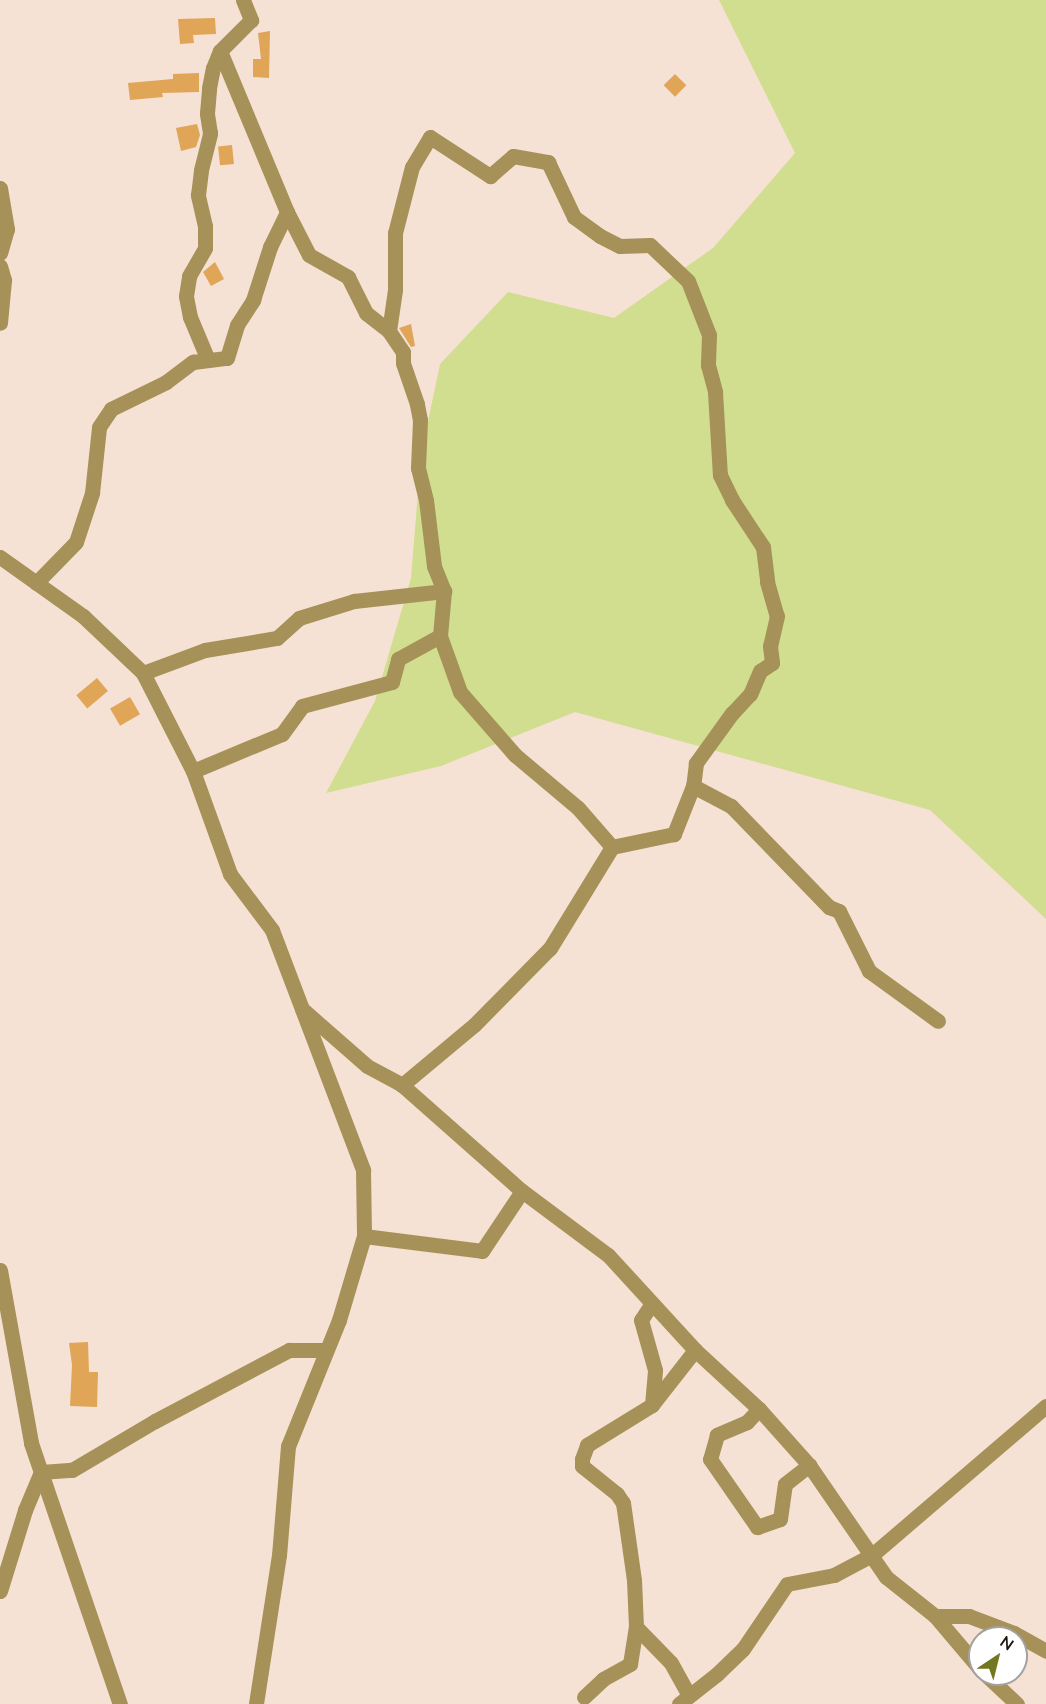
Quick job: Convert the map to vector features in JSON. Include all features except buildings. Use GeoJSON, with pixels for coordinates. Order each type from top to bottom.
{"type":"FeatureCollection","features":[{"type":"Feature","properties":{"kind":"street"},"geometry":{"type":"LineString","coordinates":[[208,360],[190,317],[186,296],[189,276],[205,248],[205,226],[198,195],[210,133],[207,113],[209,88],[220,51],[251,20],[243,0]]}},
{"type":"Feature","properties":{"kind":"street"},"geometry":{"type":"LineString","coordinates":[[220,51],[287,212],[309,255],[348,277],[366,313],[389,331],[403,352],[420,420],[418,468],[426,500],[434,566],[444,591],[440,636],[460,692],[515,755],[578,808],[612,847]]}},
{"type":"Feature","properties":{"kind":"street"},"geometry":{"type":"LineString","coordinates":[[389,331],[395,290],[394,233],[412,167],[430,137],[490,176],[513,156],[548,162],[574,217],[600,236],[620,246],[650,245],[688,281],[709,335],[708,365],[715,392],[720,475],[732,500],[763,547],[767,582],[777,616],[770,646],[772,663],[760,671],[750,694],[732,713],[696,763],[693,786],[674,834],[612,847],[550,948],[474,1025],[402,1085]]}},
{"type":"Feature","properties":{"kind":"street"},"geometry":{"type":"LineString","coordinates":[[0,188],[7,229],[0,253]]}},
{"type":"Feature","properties":{"kind":"street"},"geometry":{"type":"LineString","coordinates":[[36,583],[76,542],[92,493],[99,426],[111,409],[166,382],[193,362],[227,358],[237,325],[253,300],[270,247],[287,212]]}},
{"type":"Feature","properties":{"kind":"street"},"geometry":{"type":"LineString","coordinates":[[0,266],[4,280],[0,323]]}},
{"type":"Feature","properties":{"kind":"street"},"geometry":{"type":"LineString","coordinates":[[0,557],[83,616],[143,673],[193,771],[230,873],[272,930],[363,1170],[364,1236],[339,1320],[288,1446],[279,1555],[256,1704]]}},
{"type":"Feature","properties":{"kind":"street"},"geometry":{"type":"LineString","coordinates":[[143,673],[205,650],[277,638],[299,618],[354,601],[444,591]]}},
{"type":"Feature","properties":{"kind":"street"},"geometry":{"type":"LineString","coordinates":[[193,771],[282,734],[302,706],[392,682],[398,659],[440,636]]}},
{"type":"Feature","properties":{"kind":"street"},"geometry":{"type":"LineString","coordinates":[[693,786],[730,806],[829,907],[839,911],[869,971],[938,1021]]}},
{"type":"Feature","properties":{"kind":"street"},"geometry":{"type":"LineString","coordinates":[[300,1007],[367,1065],[402,1085],[522,1191],[608,1255],[695,1350],[759,1409],[809,1465],[886,1577],[935,1616],[968,1655]]}},
{"type":"Feature","properties":{"kind":"street"},"geometry":{"type":"LineString","coordinates":[[364,1236],[482,1251],[522,1191]]}},
{"type":"Feature","properties":{"kind":"street"},"geometry":{"type":"LineString","coordinates":[[0,1270],[31,1443],[120,1704]]}},
{"type":"Feature","properties":{"kind":"street"},"geometry":{"type":"LineString","coordinates":[[652,1304],[641,1320],[655,1370],[652,1405]]}},
{"type":"Feature","properties":{"kind":"street"},"geometry":{"type":"LineString","coordinates":[[41,1472],[72,1470],[155,1421],[289,1350],[326,1350]]}},
{"type":"Feature","properties":{"kind":"street"},"geometry":{"type":"LineString","coordinates":[[584,1697],[603,1679],[630,1664],[636,1627],[634,1580],[624,1503],[617,1494],[582,1466],[582,1459],[587,1445],[652,1405],[695,1350]]}},
{"type":"Feature","properties":{"kind":"street"},"geometry":{"type":"LineString","coordinates":[[636,1627],[671,1663],[684,1699],[717,1674],[743,1649],[788,1584],[834,1575],[872,1555],[1046,1406]]}},
{"type":"Feature","properties":{"kind":"street"},"geometry":{"type":"LineString","coordinates":[[759,1409],[747,1422],[717,1435],[710,1459],[757,1527],[780,1519],[784,1484],[809,1465]]}},
{"type":"Feature","properties":{"kind":"street"},"geometry":{"type":"LineString","coordinates":[[0,1591],[25,1510],[41,1472]]}},
{"type":"Feature","properties":{"kind":"street"},"geometry":{"type":"LineString","coordinates":[[935,1616],[969,1616],[1014,1633],[1046,1651]]}},
{"type":"Feature","properties":{"kind":"street"},"geometry":{"type":"LineString","coordinates":[[998,1686],[1017,1704]]}},
{"type":"Feature","properties":{"kind":"green space"},"geometry":{"type":"Polygon","coordinates":[[[719,0],[1046,0],[1046,919],[930,810],[575,712],[441,766],[326,793],[375,701],[411,578],[421,455],[440,364],[508,292],[614,318],[713,248],[795,153],[719,0]]]}}]}
